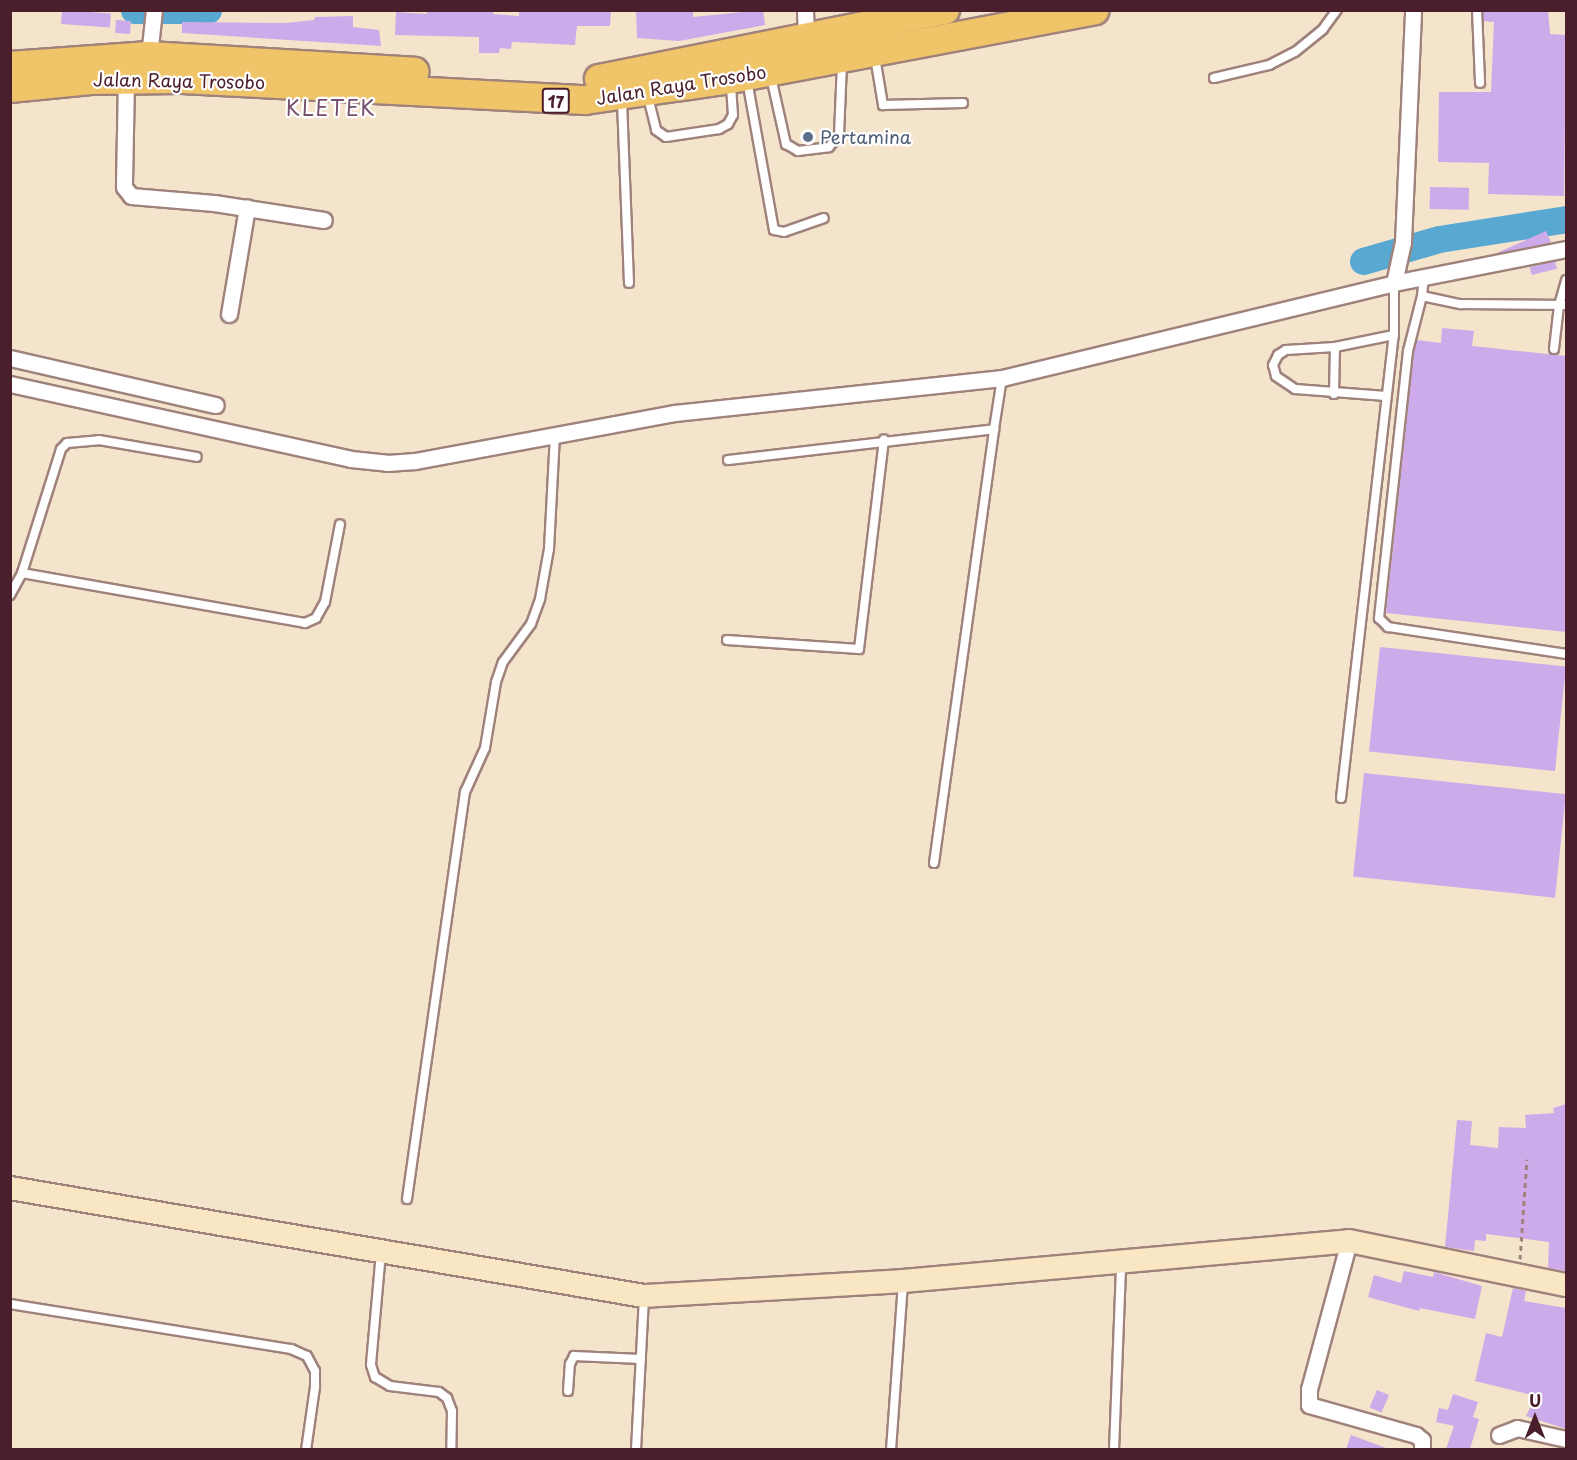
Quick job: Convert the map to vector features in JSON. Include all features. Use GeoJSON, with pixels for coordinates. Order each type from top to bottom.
{"type":"FeatureCollection","features":[{"type":"Feature","properties":{"kind":"highway","name":"Jalan Raya Trosobo"},"geometry":{"type":"LineString","coordinates":[[10,66],[151,43],[566,82],[627,75],[805,23],[945,10]]}},
{"type":"Feature","properties":{"kind":"highway","name":"Jalan Raya Trosobo"},"geometry":{"type":"LineString","coordinates":[[10,88],[126,79],[258,81],[557,101],[634,94],[749,75],[874,53],[1030,17],[1095,10]]}},
{"type":"Feature","properties":{"kind":"street"},"geometry":{"type":"LineString","coordinates":[[151,43],[154,10]]}},
{"type":"Feature","properties":{"kind":"street"},"geometry":{"type":"LineString","coordinates":[[1394,283],[1403,242],[1413,10]]}},
{"type":"Feature","properties":{"kind":"street"},"geometry":{"type":"LineString","coordinates":[[126,79],[126,193],[131,196],[247,208],[324,220]]}},
{"type":"Feature","properties":{"kind":"street"},"geometry":{"type":"LineString","coordinates":[[229,314],[247,208]]}},
{"type":"Feature","properties":{"kind":"street"},"geometry":{"type":"LineString","coordinates":[[10,358],[387,464],[675,413],[1002,378],[1394,283],[1566,249]]}},
{"type":"Feature","properties":{"kind":"street"},"geometry":{"type":"LineString","coordinates":[[10,384],[172,405],[216,405]]}},
{"type":"Feature","properties":{"kind":"street"},"geometry":{"type":"LineString","coordinates":[[10,1188],[644,1296],[903,1281],[1121,1264],[1349,1241],[1517,1277],[1566,1285]]}},
{"type":"Feature","properties":{"kind":"street"},"geometry":{"type":"LineString","coordinates":[[1349,1241],[1309,1389],[1309,1405],[1416,1435],[1422,1440],[1422,1449]]}},
{"type":"Feature","properties":{"kind":"street"},"geometry":{"type":"LineString","coordinates":[[1499,1436],[1517,1428],[1550,1432],[1566,1439]]}},
{"type":"Feature","properties":{"kind":"lane"},"geometry":{"type":"LineString","coordinates":[[1214,78],[1269,65],[1295,52],[1323,29],[1337,10]]}},
{"type":"Feature","properties":{"kind":"lane"},"geometry":{"type":"LineString","coordinates":[[1477,10],[1480,83]]}},
{"type":"Feature","properties":{"kind":"lane"},"geometry":{"type":"LineString","coordinates":[[874,53],[881,104],[963,103]]}},
{"type":"Feature","properties":{"kind":"lane"},"geometry":{"type":"LineString","coordinates":[[749,75],[786,144],[798,151],[829,147],[839,135],[842,59]]}},
{"type":"Feature","properties":{"kind":"lane"},"geometry":{"type":"LineString","coordinates":[[634,94],[659,136],[677,136],[728,124],[749,75]]}},
{"type":"Feature","properties":{"kind":"lane"},"geometry":{"type":"LineString","coordinates":[[749,75],[769,222],[774,230],[784,232],[824,218]]}},
{"type":"Feature","properties":{"kind":"lane"},"geometry":{"type":"LineString","coordinates":[[629,283],[634,94]]}},
{"type":"Feature","properties":{"kind":"lane"},"geometry":{"type":"LineString","coordinates":[[1424,277],[1422,296],[1408,351],[1379,618],[1388,627],[1566,654]]}},
{"type":"Feature","properties":{"kind":"lane"},"geometry":{"type":"LineString","coordinates":[[1554,349],[1566,280]]}},
{"type":"Feature","properties":{"kind":"lane"},"geometry":{"type":"LineString","coordinates":[[1341,798],[1394,335],[1394,283]]}},
{"type":"Feature","properties":{"kind":"lane"},"geometry":{"type":"LineString","coordinates":[[1422,296],[1461,304],[1563,305]]}},
{"type":"Feature","properties":{"kind":"lane"},"geometry":{"type":"LineString","coordinates":[[1386,396],[1295,390],[1276,376],[1273,365],[1278,355],[1287,350],[1335,347],[1394,335]]}},
{"type":"Feature","properties":{"kind":"lane"},"geometry":{"type":"LineString","coordinates":[[1334,394],[1335,347]]}},
{"type":"Feature","properties":{"kind":"lane"},"geometry":{"type":"LineString","coordinates":[[934,863],[1002,378]]}},
{"type":"Feature","properties":{"kind":"lane"},"geometry":{"type":"LineString","coordinates":[[728,460],[884,440],[994,429]]}},
{"type":"Feature","properties":{"kind":"lane"},"geometry":{"type":"LineString","coordinates":[[407,1199],[465,792],[485,748],[496,682],[504,662],[531,624],[540,599],[549,549],[555,433]]}},
{"type":"Feature","properties":{"kind":"lane"},"geometry":{"type":"LineString","coordinates":[[10,594],[22,573],[61,449],[67,443],[99,440],[197,457]]}},
{"type":"Feature","properties":{"kind":"lane"},"geometry":{"type":"LineString","coordinates":[[727,640],[859,650],[884,440]]}},
{"type":"Feature","properties":{"kind":"lane"},"geometry":{"type":"LineString","coordinates":[[22,573],[305,623],[316,618],[325,602],[340,524]]}},
{"type":"Feature","properties":{"kind":"lane"},"geometry":{"type":"LineString","coordinates":[[381,1251],[370,1365],[375,1377],[390,1386],[439,1392],[447,1398],[452,1411],[451,1449]]}},
{"type":"Feature","properties":{"kind":"lane"},"geometry":{"type":"LineString","coordinates":[[1114,1449],[1121,1264]]}},
{"type":"Feature","properties":{"kind":"lane"},"geometry":{"type":"LineString","coordinates":[[891,1449],[903,1281]]}},
{"type":"Feature","properties":{"kind":"lane"},"geometry":{"type":"LineString","coordinates":[[636,1449],[644,1296]]}},
{"type":"Feature","properties":{"kind":"lane"},"geometry":{"type":"LineString","coordinates":[[10,1304],[291,1349],[307,1356],[315,1371],[315,1387],[306,1449]]}},
{"type":"Feature","properties":{"kind":"lane"},"geometry":{"type":"LineString","coordinates":[[568,1391],[570,1364],[574,1356],[641,1359]]}},
{"type":"Feature","properties":{"kind":"path"},"geometry":{"type":"LineString","coordinates":[[1517,1277],[1526,1207],[1527,1159]]}},
{"type":"Feature","properties":{"kind":"building"},"geometry":{"type":"Polygon","coordinates":[[[62,10],[111,13],[110,27],[61,24],[62,10]]]}},
{"type":"Feature","properties":{"kind":"building"},"geometry":{"type":"Polygon","coordinates":[[[427,10],[493,10],[493,14],[519,16],[519,10],[611,10],[610,26],[577,26],[575,45],[512,42],[511,49],[500,48],[499,53],[479,53],[479,37],[395,35],[396,12],[427,14],[427,10]]]}},
{"type":"Feature","properties":{"kind":"building"},"geometry":{"type":"Polygon","coordinates":[[[636,10],[693,10],[693,17],[763,10],[765,25],[679,41],[637,38],[636,10]]]}},
{"type":"Feature","properties":{"kind":"building"},"geometry":{"type":"Polygon","coordinates":[[[1483,10],[1548,10],[1550,34],[1566,35],[1564,196],[1488,194],[1489,163],[1438,162],[1439,92],[1491,92],[1494,22],[1483,21],[1483,10]]]}},
{"type":"Feature","properties":{"kind":"building"},"geometry":{"type":"Polygon","coordinates":[[[353,16],[353,27],[379,30],[381,46],[182,33],[182,22],[285,23],[314,20],[315,17],[353,16]]]}},
{"type":"Feature","properties":{"kind":"building"},"geometry":{"type":"Polygon","coordinates":[[[116,20],[131,21],[130,34],[115,33],[116,20]]]}},
{"type":"Feature","properties":{"kind":"building"},"geometry":{"type":"Polygon","coordinates":[[[1430,187],[1469,188],[1469,210],[1430,209],[1430,187]]]}},
{"type":"Feature","properties":{"kind":"building"},"geometry":{"type":"Polygon","coordinates":[[[1546,231],[1551,242],[1482,272],[1477,262],[1546,231]]]}},
{"type":"Feature","properties":{"kind":"building"},"geometry":{"type":"Polygon","coordinates":[[[1555,261],[1557,269],[1532,275],[1530,267],[1555,261]]]}},
{"type":"Feature","properties":{"kind":"building"},"geometry":{"type":"Polygon","coordinates":[[[1442,328],[1474,331],[1472,346],[1566,356],[1566,632],[1386,613],[1414,352],[1417,340],[1441,343],[1442,328]]]}},
{"type":"Feature","properties":{"kind":"building"},"geometry":{"type":"Polygon","coordinates":[[[1380,647],[1566,667],[1555,771],[1369,751],[1380,647]]]}},
{"type":"Feature","properties":{"kind":"building"},"geometry":{"type":"Polygon","coordinates":[[[1364,773],[1566,794],[1555,898],[1353,876],[1364,773]]]}},
{"type":"Feature","properties":{"kind":"building"},"geometry":{"type":"Polygon","coordinates":[[[1566,1104],[1566,1271],[1548,1268],[1549,1242],[1486,1234],[1486,1241],[1475,1240],[1474,1251],[1445,1247],[1457,1120],[1472,1121],[1470,1145],[1498,1148],[1499,1127],[1526,1128],[1525,1115],[1554,1113],[1553,1108],[1566,1104]]]}},
{"type":"Feature","properties":{"kind":"building"},"geometry":{"type":"Polygon","coordinates":[[[1404,1271],[1433,1277],[1434,1272],[1482,1286],[1475,1319],[1420,1308],[1419,1311],[1368,1297],[1374,1275],[1401,1283],[1404,1271]]]}},
{"type":"Feature","properties":{"kind":"building"},"geometry":{"type":"Polygon","coordinates":[[[1513,1288],[1526,1291],[1524,1301],[1566,1308],[1566,1429],[1526,1416],[1536,1396],[1475,1381],[1486,1333],[1502,1337],[1513,1288]]]}},
{"type":"Feature","properties":{"kind":"building"},"geometry":{"type":"Polygon","coordinates":[[[1377,1390],[1389,1395],[1382,1413],[1370,1407],[1377,1390]]]}},
{"type":"Feature","properties":{"kind":"building"},"geometry":{"type":"Polygon","coordinates":[[[1453,1394],[1478,1402],[1473,1417],[1479,1419],[1470,1449],[1446,1449],[1454,1426],[1436,1422],[1439,1408],[1448,1410],[1453,1394]]]}},
{"type":"Feature","properties":{"kind":"building"},"geometry":{"type":"Polygon","coordinates":[[[1351,1435],[1386,1448],[1386,1449],[1346,1449],[1351,1435]]]}},
{"type":"Feature","properties":{"kind":"waterway"},"geometry":{"type":"LineString","coordinates":[[134,10],[208,10]]}},
{"type":"Feature","properties":{"kind":"waterway"},"geometry":{"type":"LineString","coordinates":[[1363,261],[1439,239],[1566,219]]}},
{"type":"Feature","properties":{"kind":"place","name":"Pertamina"},"geometry":{"type":"Point","coordinates":[808,137]}},
{"type":"Feature","properties":{"kind":"district","name":"KLETEK"},"geometry":{"type":"Point","coordinates":[331,107]}}]}
